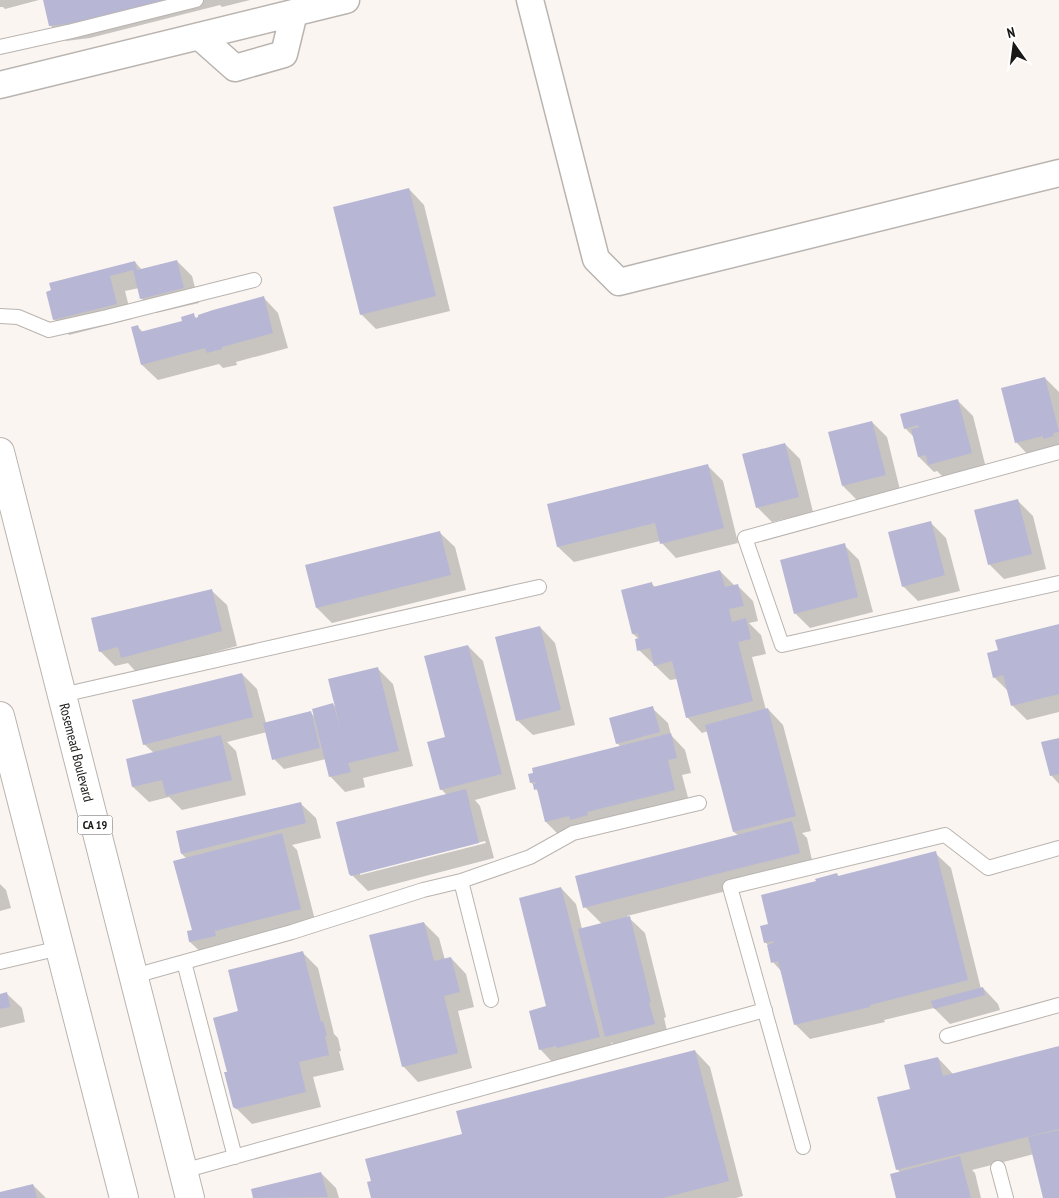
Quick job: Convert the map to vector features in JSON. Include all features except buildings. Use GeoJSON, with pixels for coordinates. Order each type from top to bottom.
{"type":"FeatureCollection","features":[{"type":"Feature","properties":{"kind":"main road","name":"Rosemead Boulevard"},"geometry":{"type":"LineString","coordinates":[[0,452],[190,1198]]}},
{"type":"Feature","properties":{"kind":"main road"},"geometry":{"type":"LineString","coordinates":[[0,716],[124,1198]]}},
{"type":"Feature","properties":{"kind":"street"},"geometry":{"type":"LineString","coordinates":[[0,85],[346,0]]}},
{"type":"Feature","properties":{"kind":"street"},"geometry":{"type":"LineString","coordinates":[[530,0],[596,259],[618,282],[1059,173]]}},
{"type":"Feature","properties":{"kind":"street"},"geometry":{"type":"LineString","coordinates":[[199,36],[235,68],[284,54],[294,13]]}},
{"type":"Feature","properties":{"kind":"lane"},"geometry":{"type":"LineString","coordinates":[[0,47],[196,0]]}},
{"type":"Feature","properties":{"kind":"lane"},"geometry":{"type":"LineString","coordinates":[[0,316],[18,317],[49,330],[254,280]]}},
{"type":"Feature","properties":{"kind":"lane"},"geometry":{"type":"LineString","coordinates":[[1059,452],[744,538],[782,645],[1059,583]]}},
{"type":"Feature","properties":{"kind":"lane"},"geometry":{"type":"LineString","coordinates":[[62,695],[539,587]]}},
{"type":"Feature","properties":{"kind":"lane"},"geometry":{"type":"LineString","coordinates":[[134,976],[292,932],[423,890],[461,881],[530,857],[573,833],[699,803]]}},
{"type":"Feature","properties":{"kind":"lane"},"geometry":{"type":"LineString","coordinates":[[803,1147],[730,887],[945,835],[988,868],[1059,848]]}},
{"type":"Feature","properties":{"kind":"lane"},"geometry":{"type":"LineString","coordinates":[[461,881],[491,1000]]}},
{"type":"Feature","properties":{"kind":"lane"},"geometry":{"type":"LineString","coordinates":[[0,962],[60,948]]}},
{"type":"Feature","properties":{"kind":"lane"},"geometry":{"type":"LineString","coordinates":[[184,962],[235,1157]]}},
{"type":"Feature","properties":{"kind":"lane"},"geometry":{"type":"LineString","coordinates":[[947,1036],[1059,1005]]}},
{"type":"Feature","properties":{"kind":"lane"},"geometry":{"type":"LineString","coordinates":[[184,1170],[765,1010]]}},
{"type":"Feature","properties":{"kind":"lane"},"geometry":{"type":"LineString","coordinates":[[998,1168],[1006,1198]]}}]}
